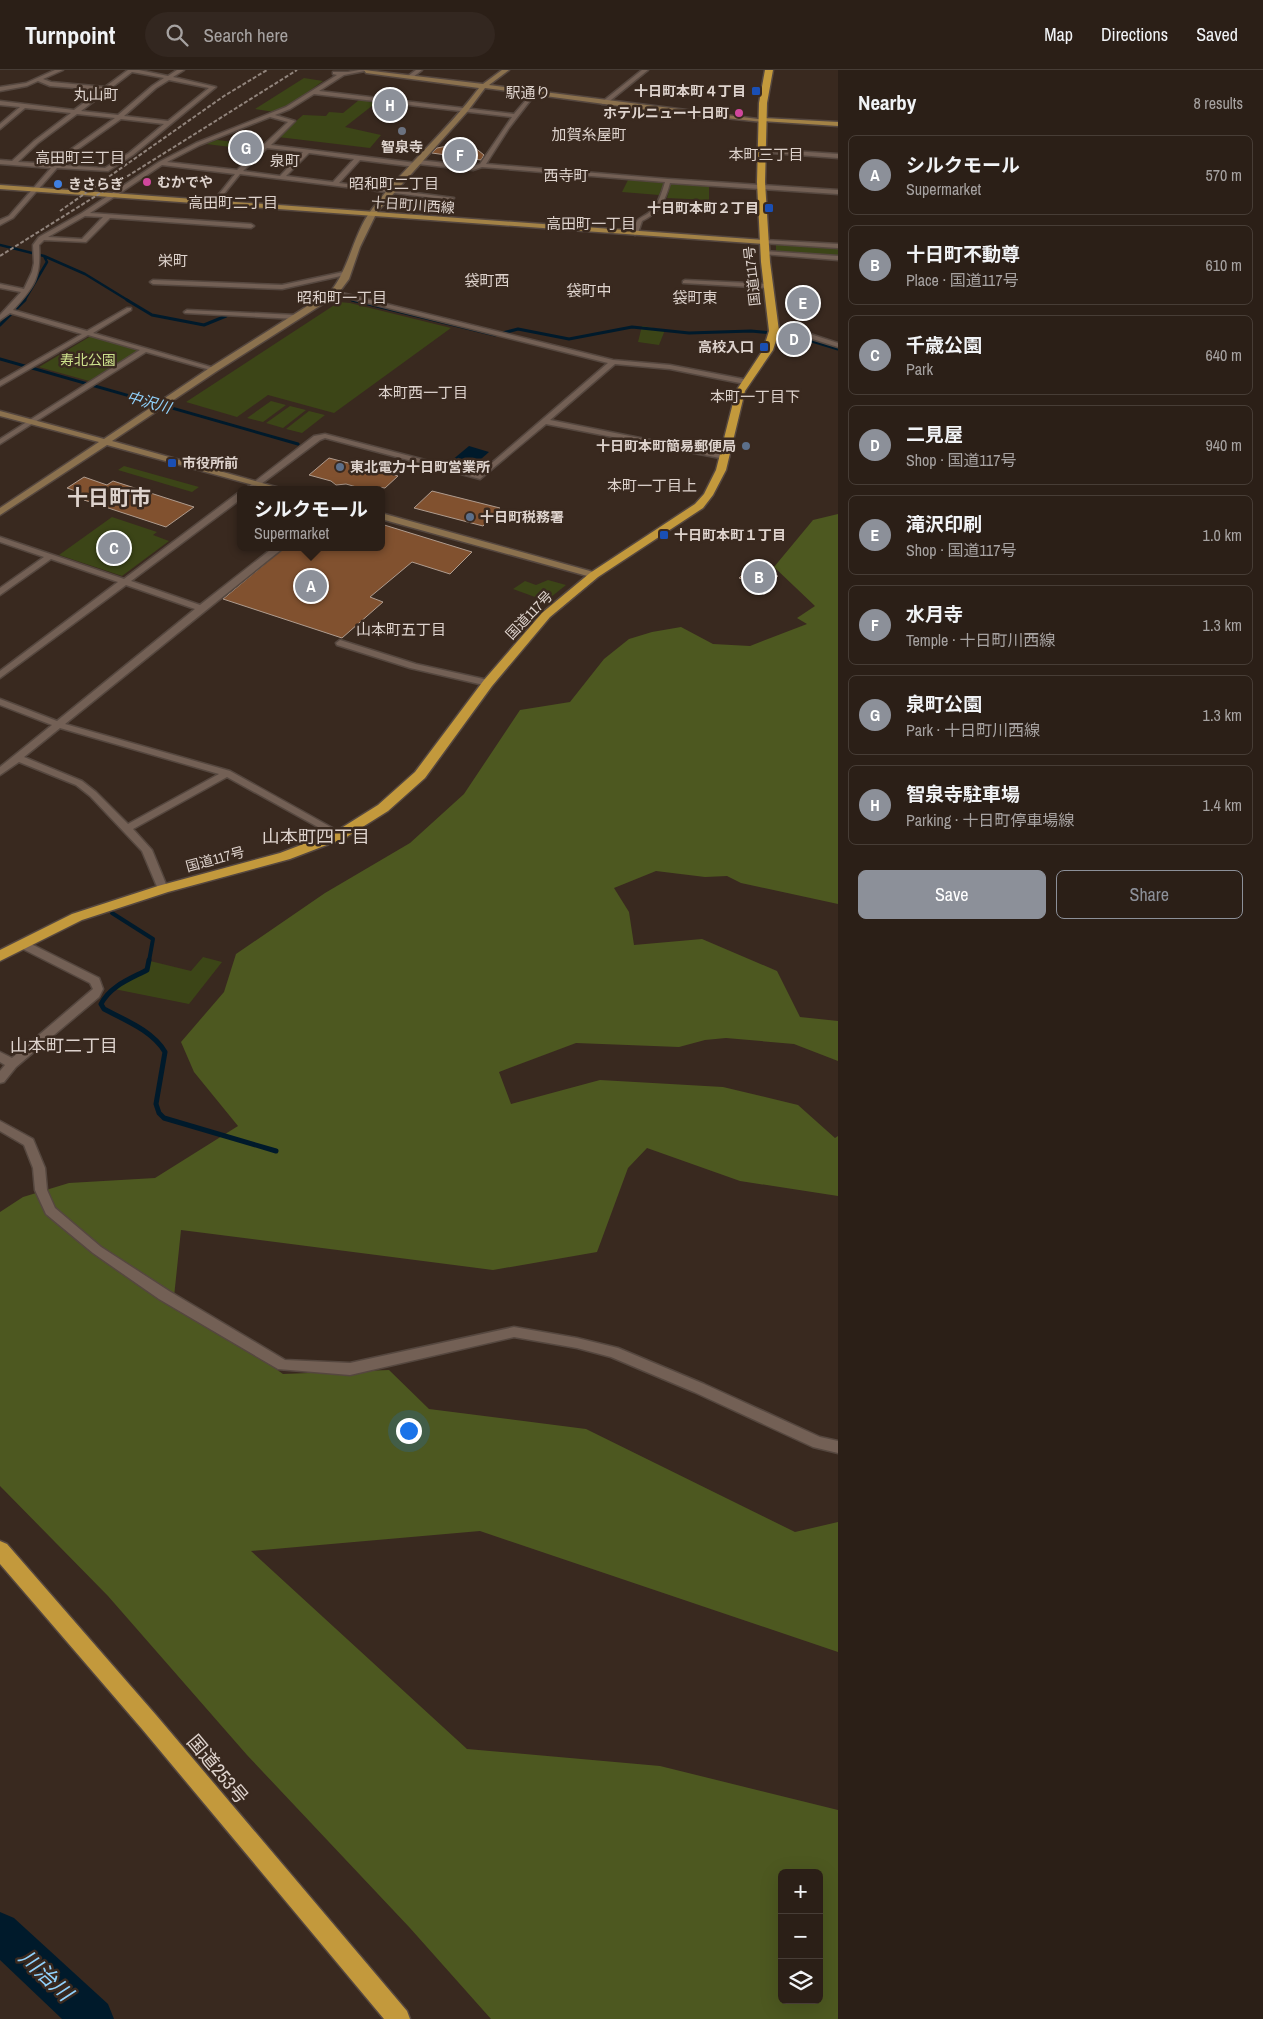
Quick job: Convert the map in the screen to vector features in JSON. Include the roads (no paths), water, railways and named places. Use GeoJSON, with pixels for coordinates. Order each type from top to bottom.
{"type":"FeatureCollection","features":[{"type":"Feature","properties":{"kind":"highway","name":"国道117号"},"geometry":{"type":"LineString","coordinates":[[0,956],[77,917],[163,889],[285,856],[340,835],[383,808],[420,775],[488,683],[546,615],[594,575],[699,506],[712,491],[725,458],[738,396],[745,382],[762,362],[774,330],[764,253],[761,151],[765,83],[769,70]]}},
{"type":"Feature","properties":{"kind":"highway","name":"国道253号"},"geometry":{"type":"LineString","coordinates":[[0,1550],[88,1649],[399,2019]]}},
{"type":"Feature","properties":{"kind":"main road"},"geometry":{"type":"LineString","coordinates":[[763,120],[838,124]]}},
{"type":"Feature","properties":{"kind":"main road","name":"十日町川西線"},"geometry":{"type":"LineString","coordinates":[[0,188],[764,242]]}},
{"type":"Feature","properties":{"kind":"street"},"geometry":{"type":"LineString","coordinates":[[0,89],[26,84],[60,70]]}},
{"type":"Feature","properties":{"kind":"street"},"geometry":{"type":"LineString","coordinates":[[0,162],[13,163],[56,166],[106,170],[130,154],[213,87],[131,70],[36,142],[13,163]]}},
{"type":"Feature","properties":{"kind":"street"},"geometry":{"type":"LineString","coordinates":[[0,223],[10,217],[65,156],[120,117],[167,78],[181,70]]}},
{"type":"Feature","properties":{"kind":"street"},"geometry":{"type":"LineString","coordinates":[[0,318],[10,311],[34,275],[37,266],[36,245],[41,238],[84,214],[161,163],[198,144],[271,116],[314,92],[339,72],[367,70],[604,103],[763,120]]}},
{"type":"Feature","properties":{"kind":"street"},"geometry":{"type":"LineString","coordinates":[[410,77],[419,70]]}},
{"type":"Feature","properties":{"kind":"street"},"geometry":{"type":"LineString","coordinates":[[0,512],[214,368],[334,293],[348,273],[371,215],[465,111],[483,87],[506,70]]}},
{"type":"Feature","properties":{"kind":"street"},"geometry":{"type":"LineString","coordinates":[[604,103],[645,70]]}},
{"type":"Feature","properties":{"kind":"street"},"geometry":{"type":"LineString","coordinates":[[38,79],[58,85],[106,88]]}},
{"type":"Feature","properties":{"kind":"street"},"geometry":{"type":"LineString","coordinates":[[314,92],[515,116]]}},
{"type":"Feature","properties":{"kind":"street"},"geometry":{"type":"LineString","coordinates":[[482,165],[515,116],[534,94]]}},
{"type":"Feature","properties":{"kind":"street"},"geometry":{"type":"LineString","coordinates":[[0,103],[168,123]]}},
{"type":"Feature","properties":{"kind":"street"},"geometry":{"type":"LineString","coordinates":[[0,126],[24,106]]}},
{"type":"Feature","properties":{"kind":"street"},"geometry":{"type":"LineString","coordinates":[[215,203],[239,172],[292,121],[271,116]]}},
{"type":"Feature","properties":{"kind":"street"},"geometry":{"type":"LineString","coordinates":[[266,146],[417,164],[473,168],[482,165],[668,182],[838,192]]}},
{"type":"Feature","properties":{"kind":"street"},"geometry":{"type":"LineString","coordinates":[[282,177],[308,151]]}},
{"type":"Feature","properties":{"kind":"street"},"geometry":{"type":"LineString","coordinates":[[761,151],[838,156]]}},
{"type":"Feature","properties":{"kind":"street"},"geometry":{"type":"LineString","coordinates":[[334,184],[359,157]]}},
{"type":"Feature","properties":{"kind":"street"},"geometry":{"type":"LineString","coordinates":[[161,163],[451,198]]}},
{"type":"Feature","properties":{"kind":"street"},"geometry":{"type":"LineString","coordinates":[[635,233],[639,220],[651,216],[657,208],[668,182]]}},
{"type":"Feature","properties":{"kind":"street"},"geometry":{"type":"LineString","coordinates":[[84,214],[251,226]]}},
{"type":"Feature","properties":{"kind":"street"},"geometry":{"type":"LineString","coordinates":[[41,238],[84,241],[108,216]]}},
{"type":"Feature","properties":{"kind":"street"},"geometry":{"type":"LineString","coordinates":[[764,242],[838,246]]}},
{"type":"Feature","properties":{"kind":"street"},"geometry":{"type":"LineString","coordinates":[[764,253],[838,258]]}},
{"type":"Feature","properties":{"kind":"street"},"geometry":{"type":"LineString","coordinates":[[153,282],[282,287],[348,273]]}},
{"type":"Feature","properties":{"kind":"street"},"geometry":{"type":"LineString","coordinates":[[685,282],[767,286]]}},
{"type":"Feature","properties":{"kind":"street"},"geometry":{"type":"LineString","coordinates":[[0,286],[24,291]]}},
{"type":"Feature","properties":{"kind":"street"},"geometry":{"type":"LineString","coordinates":[[334,293],[612,362],[670,367],[745,382]]}},
{"type":"Feature","properties":{"kind":"street"},"geometry":{"type":"LineString","coordinates":[[0,384],[129,308]]}},
{"type":"Feature","properties":{"kind":"street"},"geometry":{"type":"LineString","coordinates":[[10,311],[214,368]]}},
{"type":"Feature","properties":{"kind":"street"},"geometry":{"type":"LineString","coordinates":[[187,312],[296,317]]}},
{"type":"Feature","properties":{"kind":"street"},"geometry":{"type":"LineString","coordinates":[[774,330],[810,336],[838,345]]}},
{"type":"Feature","properties":{"kind":"street"},"geometry":{"type":"LineString","coordinates":[[0,442],[146,349]]}},
{"type":"Feature","properties":{"kind":"street"},"geometry":{"type":"LineString","coordinates":[[253,486],[317,438],[325,436],[480,477],[612,362]]}},
{"type":"Feature","properties":{"kind":"street"},"geometry":{"type":"LineString","coordinates":[[0,413],[268,486]]}},
{"type":"Feature","properties":{"kind":"street"},"geometry":{"type":"LineString","coordinates":[[543,421],[725,458]]}},
{"type":"Feature","properties":{"kind":"street"},"geometry":{"type":"LineString","coordinates":[[0,675],[237,498]]}},
{"type":"Feature","properties":{"kind":"street"},"geometry":{"type":"LineString","coordinates":[[385,517],[594,575]]}},
{"type":"Feature","properties":{"kind":"street"},"geometry":{"type":"LineString","coordinates":[[0,539],[201,608]]}},
{"type":"Feature","properties":{"kind":"street"},"geometry":{"type":"LineString","coordinates":[[0,772],[274,551]]}},
{"type":"Feature","properties":{"kind":"street"},"geometry":{"type":"LineString","coordinates":[[0,592],[50,556]]}},
{"type":"Feature","properties":{"kind":"street"},"geometry":{"type":"LineString","coordinates":[[340,643],[387,660],[450,676],[488,683]]}},
{"type":"Feature","properties":{"kind":"street"},"geometry":{"type":"LineString","coordinates":[[0,702],[60,724],[227,773],[340,835]]}},
{"type":"Feature","properties":{"kind":"street"},"geometry":{"type":"LineString","coordinates":[[18,758],[79,783],[92,794],[146,850],[163,889]]}},
{"type":"Feature","properties":{"kind":"street"},"geometry":{"type":"LineString","coordinates":[[126,829],[227,773]]}},
{"type":"Feature","properties":{"kind":"street"},"geometry":{"type":"LineString","coordinates":[[0,1079],[12,1064],[95,994],[98,989],[95,981],[23,944]]}},
{"type":"Feature","properties":{"kind":"street"},"geometry":{"type":"LineString","coordinates":[[0,1056],[12,1064]]}},
{"type":"Feature","properties":{"kind":"street"},"geometry":{"type":"LineString","coordinates":[[0,1125],[29,1142],[39,1168],[40,1190],[50,1211],[97,1250],[164,1295],[283,1365],[350,1369],[514,1332],[577,1342],[613,1352],[699,1388],[818,1443],[838,1448]]}},
{"type":"Feature","properties":{"kind":"water"},"geometry":{"type":"Polygon","coordinates":[[[469,446],[489,452],[472,467],[451,461],[469,446]]]}},
{"type":"Feature","properties":{"kind":"waterway","name":"中沢川"},"geometry":{"type":"LineString","coordinates":[[0,245],[44,256]]}},
{"type":"Feature","properties":{"kind":"waterway","name":"中沢川"},"geometry":{"type":"LineString","coordinates":[[24,301],[47,262],[44,256]]}},
{"type":"Feature","properties":{"kind":"waterway"},"geometry":{"type":"LineString","coordinates":[[44,256],[85,274],[129,301]]}},
{"type":"Feature","properties":{"kind":"waterway"},"geometry":{"type":"LineString","coordinates":[[127,300],[152,315],[204,325],[226,316]]}},
{"type":"Feature","properties":{"kind":"waterway"},"geometry":{"type":"LineString","coordinates":[[355,301],[352,300],[495,335],[518,329],[569,339],[632,327],[689,333],[751,331],[792,335],[838,349]]}},
{"type":"Feature","properties":{"kind":"waterway","name":"中沢川"},"geometry":{"type":"LineString","coordinates":[[0,325],[24,301]]}},
{"type":"Feature","properties":{"kind":"waterway","name":"中沢川"},"geometry":{"type":"LineString","coordinates":[[0,359],[298,444]]}},
{"type":"Feature","properties":{"kind":"waterway"},"geometry":{"type":"LineString","coordinates":[[112,913],[153,939],[149,961]]}},
{"type":"Feature","properties":{"kind":"waterway"},"geometry":{"type":"LineString","coordinates":[[149,960],[147,970],[115,988],[101,1004],[104,1009],[146,1032],[165,1052],[156,1104],[159,1113],[164,1118],[276,1151]]}},
{"type":"Feature","properties":{"kind":"waterway","name":"川治川"},"geometry":{"type":"LineString","coordinates":[[0,1932],[93,2019]]}},
{"type":"Feature","properties":{"kind":"railway"},"geometry":{"type":"LineString","coordinates":[[60,211],[224,96],[267,70]]}},
{"type":"Feature","properties":{"kind":"railway"},"geometry":{"type":"LineString","coordinates":[[0,256],[297,70]]}},
{"type":"Feature","properties":{"kind":"place","name":"十日町本町４丁目"},"geometry":{"type":"Point","coordinates":[756,91]}},
{"type":"Feature","properties":{"kind":"place","name":"智泉寺駐車場"},"geometry":{"type":"Point","coordinates":[390,105]}},
{"type":"Feature","properties":{"kind":"place","name":"ホテルニュー十日町"},"geometry":{"type":"Point","coordinates":[739,113]}},
{"type":"Feature","properties":{"kind":"place","name":"智泉寺"},"geometry":{"type":"Point","coordinates":[402,131]}},
{"type":"Feature","properties":{"kind":"place","name":"泉町公園"},"geometry":{"type":"Point","coordinates":[246,148]}},
{"type":"Feature","properties":{"kind":"place","name":"水月寺"},"geometry":{"type":"Point","coordinates":[460,155]}},
{"type":"Feature","properties":{"kind":"place","name":"むかでや"},"geometry":{"type":"Point","coordinates":[147,182]}},
{"type":"Feature","properties":{"kind":"place","name":"きさらぎ"},"geometry":{"type":"Point","coordinates":[58,184]}},
{"type":"Feature","properties":{"kind":"place","name":"十日町本町２丁目"},"geometry":{"type":"Point","coordinates":[769,208]}},
{"type":"Feature","properties":{"kind":"place","name":"滝沢印刷"},"geometry":{"type":"Point","coordinates":[803,303]}},
{"type":"Feature","properties":{"kind":"place","name":"二見屋"},"geometry":{"type":"Point","coordinates":[794,339]}},
{"type":"Feature","properties":{"kind":"place","name":"高校入口"},"geometry":{"type":"Point","coordinates":[764,347]}},
{"type":"Feature","properties":{"kind":"place","name":"十日町本町簡易郵便局"},"geometry":{"type":"Point","coordinates":[746,446]}},
{"type":"Feature","properties":{"kind":"place","name":"市役所前"},"geometry":{"type":"Point","coordinates":[172,463]}},
{"type":"Feature","properties":{"kind":"place","name":"東北電力十日町営業所"},"geometry":{"type":"Point","coordinates":[340,467]}},
{"type":"Feature","properties":{"kind":"place","name":"十日町税務署"},"geometry":{"type":"Point","coordinates":[470,517]}},
{"type":"Feature","properties":{"kind":"place","name":"十日町本町１丁目"},"geometry":{"type":"Point","coordinates":[664,535]}},
{"type":"Feature","properties":{"kind":"place","name":"千歳公園"},"geometry":{"type":"Point","coordinates":[114,548]}},
{"type":"Feature","properties":{"kind":"place","name":"十日町不動尊"},"geometry":{"type":"Point","coordinates":[759,577]}},
{"type":"Feature","properties":{"kind":"place","name":"シルクモール"},"geometry":{"type":"Point","coordinates":[311,586]}},
{"type":"Feature","properties":{"kind":"district","name":"駅通り"},"geometry":{"type":"Point","coordinates":[528,92]}},
{"type":"Feature","properties":{"kind":"district","name":"丸山町"},"geometry":{"type":"Point","coordinates":[96,94]}},
{"type":"Feature","properties":{"kind":"district","name":"加賀糸屋町"},"geometry":{"type":"Point","coordinates":[589,134]}},
{"type":"Feature","properties":{"kind":"district","name":"本町三丁目"},"geometry":{"type":"Point","coordinates":[766,154]}},
{"type":"Feature","properties":{"kind":"district","name":"高田町三丁目"},"geometry":{"type":"Point","coordinates":[80,157]}},
{"type":"Feature","properties":{"kind":"district","name":"泉町"},"geometry":{"type":"Point","coordinates":[285,160]}},
{"type":"Feature","properties":{"kind":"district","name":"西寺町"},"geometry":{"type":"Point","coordinates":[566,175]}},
{"type":"Feature","properties":{"kind":"district","name":"昭和町二丁目"},"geometry":{"type":"Point","coordinates":[394,183]}},
{"type":"Feature","properties":{"kind":"district","name":"高田町二丁目"},"geometry":{"type":"Point","coordinates":[233,202]}},
{"type":"Feature","properties":{"kind":"district","name":"高田町一丁目"},"geometry":{"type":"Point","coordinates":[591,223]}},
{"type":"Feature","properties":{"kind":"district","name":"栄町"},"geometry":{"type":"Point","coordinates":[173,260]}},
{"type":"Feature","properties":{"kind":"district","name":"袋町西"},"geometry":{"type":"Point","coordinates":[487,280]}},
{"type":"Feature","properties":{"kind":"district","name":"袋町中"},"geometry":{"type":"Point","coordinates":[589,290]}},
{"type":"Feature","properties":{"kind":"district","name":"昭和町一丁目"},"geometry":{"type":"Point","coordinates":[342,297]}},
{"type":"Feature","properties":{"kind":"district","name":"袋町東"},"geometry":{"type":"Point","coordinates":[695,297]}},
{"type":"Feature","properties":{"kind":"district","name":"本町西一丁目"},"geometry":{"type":"Point","coordinates":[423,392]}},
{"type":"Feature","properties":{"kind":"district","name":"本町一丁目下"},"geometry":{"type":"Point","coordinates":[755,396]}},
{"type":"Feature","properties":{"kind":"district","name":"本町一丁目上"},"geometry":{"type":"Point","coordinates":[652,485]}},
{"type":"Feature","properties":{"kind":"district","name":"十日町市"},"geometry":{"type":"Point","coordinates":[109,497]}},
{"type":"Feature","properties":{"kind":"district","name":"山本町五丁目"},"geometry":{"type":"Point","coordinates":[401,629]}},
{"type":"Feature","properties":{"kind":"district","name":"山本町四丁目"},"geometry":{"type":"Point","coordinates":[316,836]}},
{"type":"Feature","properties":{"kind":"district","name":"山本町二丁目"},"geometry":{"type":"Point","coordinates":[64,1045]}},
{"type":"Feature","properties":{"kind":"park label","name":"寿北公園"},"geometry":{"type":"Point","coordinates":[88,360]}}]}
